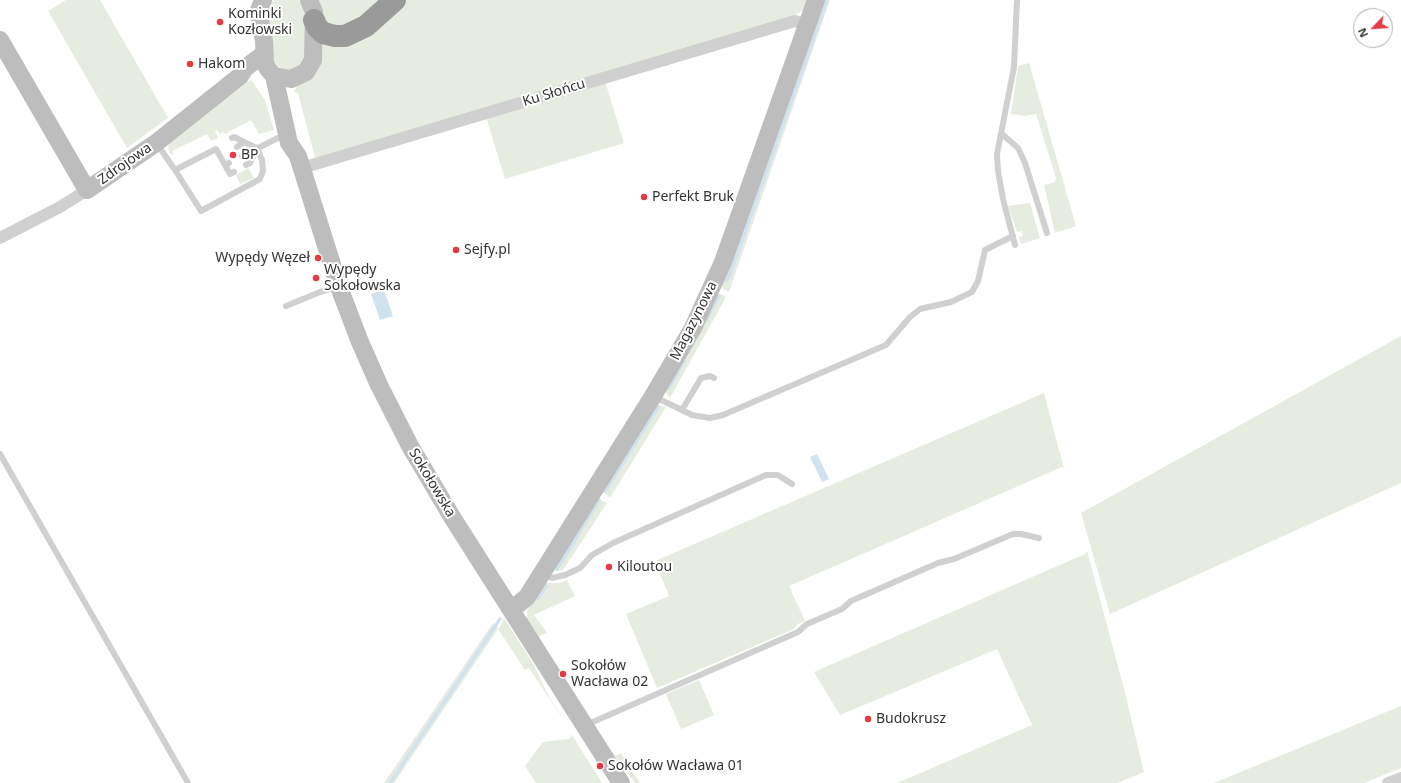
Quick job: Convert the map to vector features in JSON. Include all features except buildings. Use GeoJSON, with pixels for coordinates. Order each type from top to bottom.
{"type":"FeatureCollection","features":[{"type":"Feature","properties":{"kind":"highway"},"geometry":{"type":"LineString","coordinates":[[312,10],[317,28],[323,33],[340,37],[350,35],[372,22],[395,0]]}},
{"type":"Feature","properties":{"kind":"street"},"geometry":{"type":"LineString","coordinates":[[263,0],[259,10],[264,54],[266,63],[279,76]]}},
{"type":"Feature","properties":{"kind":"street","name":"Magazynowa"},"geometry":{"type":"LineString","coordinates":[[511,610],[523,601],[542,572],[653,396],[690,334],[716,281],[816,0]]}},
{"type":"Feature","properties":{"kind":"street"},"geometry":{"type":"LineString","coordinates":[[240,76],[302,76],[312,63],[312,10]]}},
{"type":"Feature","properties":{"kind":"street","name":"Ku Słońcu"},"geometry":{"type":"LineString","coordinates":[[290,146],[795,21],[807,24]]}},
{"type":"Feature","properties":{"kind":"street"},"geometry":{"type":"LineString","coordinates":[[0,40],[87,190]]}},
{"type":"Feature","properties":{"kind":"street","name":"Zdrojowa"},"geometry":{"type":"LineString","coordinates":[[0,238],[60,207],[156,143],[240,76],[245,68],[264,54]]}},
{"type":"Feature","properties":{"kind":"street","name":"Sokołowska"},"geometry":{"type":"LineString","coordinates":[[279,76],[291,107],[298,139],[290,146]]}},
{"type":"Feature","properties":{"kind":"street","name":"Sokołowska"},"geometry":{"type":"LineString","coordinates":[[279,76],[290,146],[339,287],[369,364],[410,446],[511,610],[621,783]]}},
{"type":"Feature","properties":{"kind":"street"},"geometry":{"type":"LineString","coordinates":[[1388,783],[1401,778]]}},
{"type":"Feature","properties":{"kind":"lane"},"geometry":{"type":"LineString","coordinates":[[1015,245],[1003,199],[998,171],[997,154],[1014,67],[1017,0]]}},
{"type":"Feature","properties":{"kind":"lane"},"geometry":{"type":"LineString","coordinates":[[1002,134],[1018,148],[1025,163],[1046,233]]}},
{"type":"Feature","properties":{"kind":"lane"},"geometry":{"type":"LineString","coordinates":[[156,143],[201,211],[260,179],[263,171],[262,160],[257,148],[234,137],[232,138]]}},
{"type":"Feature","properties":{"kind":"lane"},"geometry":{"type":"LineString","coordinates":[[237,147],[244,142]]}},
{"type":"Feature","properties":{"kind":"lane"},"geometry":{"type":"LineString","coordinates":[[242,156],[257,148],[290,146]]}},
{"type":"Feature","properties":{"kind":"lane"},"geometry":{"type":"LineString","coordinates":[[175,170],[218,147],[227,164],[230,174],[234,172]]}},
{"type":"Feature","properties":{"kind":"lane"},"geometry":{"type":"LineString","coordinates":[[246,165],[250,163],[257,148]]}},
{"type":"Feature","properties":{"kind":"lane"},"geometry":{"type":"LineString","coordinates":[[653,396],[701,418],[710,418],[723,415],[886,345],[910,317],[920,309],[951,302],[972,292],[978,281],[985,250],[1013,236]]}},
{"type":"Feature","properties":{"kind":"lane"},"geometry":{"type":"LineString","coordinates":[[286,306],[320,292],[339,287]]}},
{"type":"Feature","properties":{"kind":"lane"},"geometry":{"type":"LineString","coordinates":[[682,410],[700,378],[710,376],[714,378]]}},
{"type":"Feature","properties":{"kind":"lane"},"geometry":{"type":"LineString","coordinates":[[0,454],[188,783]]}},
{"type":"Feature","properties":{"kind":"lane"},"geometry":{"type":"LineString","coordinates":[[542,572],[552,578],[565,575],[580,568],[592,555],[613,543],[766,475],[778,475],[792,484]]}},
{"type":"Feature","properties":{"kind":"lane"},"geometry":{"type":"LineString","coordinates":[[585,726],[798,632],[807,624],[842,609],[851,601],[938,563],[954,559],[1014,534],[1025,534],[1039,538]]}},
{"type":"Feature","properties":{"kind":"shaded area"},"geometry":{"type":"Polygon","coordinates":[[[66,0],[100,0],[168,118],[127,148],[48,11],[66,0]]]}},
{"type":"Feature","properties":{"kind":"shaded area"},"geometry":{"type":"Polygon","coordinates":[[[274,0],[299,0],[305,8],[305,58],[302,64],[291,70],[280,68],[273,60],[267,14],[270,4],[274,0]]]}},
{"type":"Feature","properties":{"kind":"shaded area"},"geometry":{"type":"Polygon","coordinates":[[[317,0],[389,0],[346,28],[328,24],[322,16],[317,0]]]}},
{"type":"Feature","properties":{"kind":"shaded area"},"geometry":{"type":"Polygon","coordinates":[[[407,0],[808,0],[805,9],[790,18],[316,161],[298,93],[294,92],[319,44],[404,4],[407,0]]]}},
{"type":"Feature","properties":{"kind":"shaded area"},"geometry":{"type":"Polygon","coordinates":[[[823,0],[830,0],[729,292],[723,289],[721,284],[823,0]]]}},
{"type":"Feature","properties":{"kind":"shaded area"},"geometry":{"type":"Polygon","coordinates":[[[1029,63],[1076,226],[1055,233],[1044,185],[1055,182],[1056,178],[1036,114],[1025,116],[1011,114],[1018,66],[1029,63]]]}},
{"type":"Feature","properties":{"kind":"shaded area"},"geometry":{"type":"Polygon","coordinates":[[[251,80],[265,100],[274,130],[259,134],[251,120],[225,134],[223,132],[220,134],[217,130],[215,131],[218,138],[211,141],[207,134],[172,151],[174,155],[169,153],[168,142],[244,83],[251,80]]]}},
{"type":"Feature","properties":{"kind":"shaded area"},"geometry":{"type":"Polygon","coordinates":[[[605,81],[624,143],[505,179],[486,117],[605,81]]]}},
{"type":"Feature","properties":{"kind":"shaded area"},"geometry":{"type":"Polygon","coordinates":[[[248,168],[254,178],[240,184],[236,175],[248,168]]]}},
{"type":"Feature","properties":{"kind":"shaded area"},"geometry":{"type":"Polygon","coordinates":[[[1030,203],[1040,238],[1021,244],[1019,237],[1023,236],[1022,231],[1017,232],[1008,206],[1030,203]]]}},
{"type":"Feature","properties":{"kind":"shaded area"},"geometry":{"type":"Polygon","coordinates":[[[720,294],[726,297],[670,398],[665,392],[717,296],[720,294]]]}},
{"type":"Feature","properties":{"kind":"shaded area"},"geometry":{"type":"Polygon","coordinates":[[[1401,336],[1401,483],[1110,614],[1081,513],[1401,336]]]}},
{"type":"Feature","properties":{"kind":"shaded area"},"geometry":{"type":"Polygon","coordinates":[[[1044,393],[1064,469],[1062,467],[789,586],[805,621],[798,624],[794,629],[657,688],[626,614],[669,596],[655,561],[1044,393]]]}},
{"type":"Feature","properties":{"kind":"shaded area"},"geometry":{"type":"Polygon","coordinates":[[[659,405],[666,407],[610,498],[603,491],[655,406],[659,405]]]}},
{"type":"Feature","properties":{"kind":"shaded area"},"geometry":{"type":"Polygon","coordinates":[[[598,499],[607,503],[563,570],[556,571],[554,568],[598,499]]]}},
{"type":"Feature","properties":{"kind":"shaded area"},"geometry":{"type":"Polygon","coordinates":[[[1087,551],[1123,685],[1144,772],[1118,783],[897,783],[1032,725],[997,649],[840,715],[814,672],[1085,554],[1087,551]]]}},
{"type":"Feature","properties":{"kind":"shaded area"},"geometry":{"type":"Polygon","coordinates":[[[567,580],[575,596],[534,615],[547,633],[538,637],[527,620],[527,610],[545,583],[559,583],[567,580]]]}},
{"type":"Feature","properties":{"kind":"shaded area"},"geometry":{"type":"Polygon","coordinates":[[[504,618],[534,665],[548,695],[566,724],[529,668],[525,670],[498,629],[394,783],[384,783],[493,623],[499,629],[504,618]]]}},
{"type":"Feature","properties":{"kind":"shaded area"},"geometry":{"type":"Polygon","coordinates":[[[699,680],[714,715],[681,729],[666,694],[699,680]]]}},
{"type":"Feature","properties":{"kind":"shaded area"},"geometry":{"type":"Polygon","coordinates":[[[1401,706],[1401,768],[1364,783],[1214,783],[1401,706]]]}},
{"type":"Feature","properties":{"kind":"shaded area"},"geometry":{"type":"Polygon","coordinates":[[[572,735],[602,783],[536,783],[525,766],[543,742],[569,739],[572,735]]]}},
{"type":"Feature","properties":{"kind":"shaded area"},"geometry":{"type":"Polygon","coordinates":[[[621,753],[640,783],[635,783],[615,756],[621,753]]]}},
{"type":"Feature","properties":{"kind":"water"},"geometry":{"type":"Polygon","coordinates":[[[384,290],[393,316],[380,320],[371,294],[384,290]]]}},
{"type":"Feature","properties":{"kind":"water"},"geometry":{"type":"Polygon","coordinates":[[[817,454],[829,479],[822,482],[810,457],[817,454]]]}},
{"type":"Feature","properties":{"kind":"waterway"},"geometry":{"type":"LineString","coordinates":[[726,281],[730,274],[827,0]]}},
{"type":"Feature","properties":{"kind":"waterway"},"geometry":{"type":"LineString","coordinates":[[706,320],[719,296]]}},
{"type":"Feature","properties":{"kind":"waterway"},"geometry":{"type":"LineString","coordinates":[[669,388],[684,361]]}},
{"type":"Feature","properties":{"kind":"waterway"},"geometry":{"type":"LineString","coordinates":[[605,491],[658,407]]}},
{"type":"Feature","properties":{"kind":"waterway"},"geometry":{"type":"LineString","coordinates":[[557,569],[599,500]]}},
{"type":"Feature","properties":{"kind":"waterway"},"geometry":{"type":"LineString","coordinates":[[538,598],[546,586]]}},
{"type":"Feature","properties":{"kind":"waterway"},"geometry":{"type":"LineString","coordinates":[[390,783],[500,619]]}},
{"type":"Feature","properties":{"kind":"place","name":"Kominki Kozłowski"},"geometry":{"type":"Point","coordinates":[220,22]}},
{"type":"Feature","properties":{"kind":"place","name":"Hakom"},"geometry":{"type":"Point","coordinates":[190,64]}},
{"type":"Feature","properties":{"kind":"place","name":"BP"},"geometry":{"type":"Point","coordinates":[233,155]}},
{"type":"Feature","properties":{"kind":"place","name":"Perfekt Bruk"},"geometry":{"type":"Point","coordinates":[644,197]}},
{"type":"Feature","properties":{"kind":"place","name":"Sejfy.pl"},"geometry":{"type":"Point","coordinates":[456,250]}},
{"type":"Feature","properties":{"kind":"place","name":"Wypędy Węzeł"},"geometry":{"type":"Point","coordinates":[318,258]}},
{"type":"Feature","properties":{"kind":"place","name":"Wypędy Sokołowska"},"geometry":{"type":"Point","coordinates":[316,278]}},
{"type":"Feature","properties":{"kind":"place","name":"Kiloutou"},"geometry":{"type":"Point","coordinates":[609,567]}},
{"type":"Feature","properties":{"kind":"place","name":"Sokołów Wacława 02"},"geometry":{"type":"Point","coordinates":[563,674]}},
{"type":"Feature","properties":{"kind":"place","name":"Budokrusz"},"geometry":{"type":"Point","coordinates":[868,719]}},
{"type":"Feature","properties":{"kind":"place","name":"Sokołów Wacława 01"},"geometry":{"type":"Point","coordinates":[600,766]}}]}
